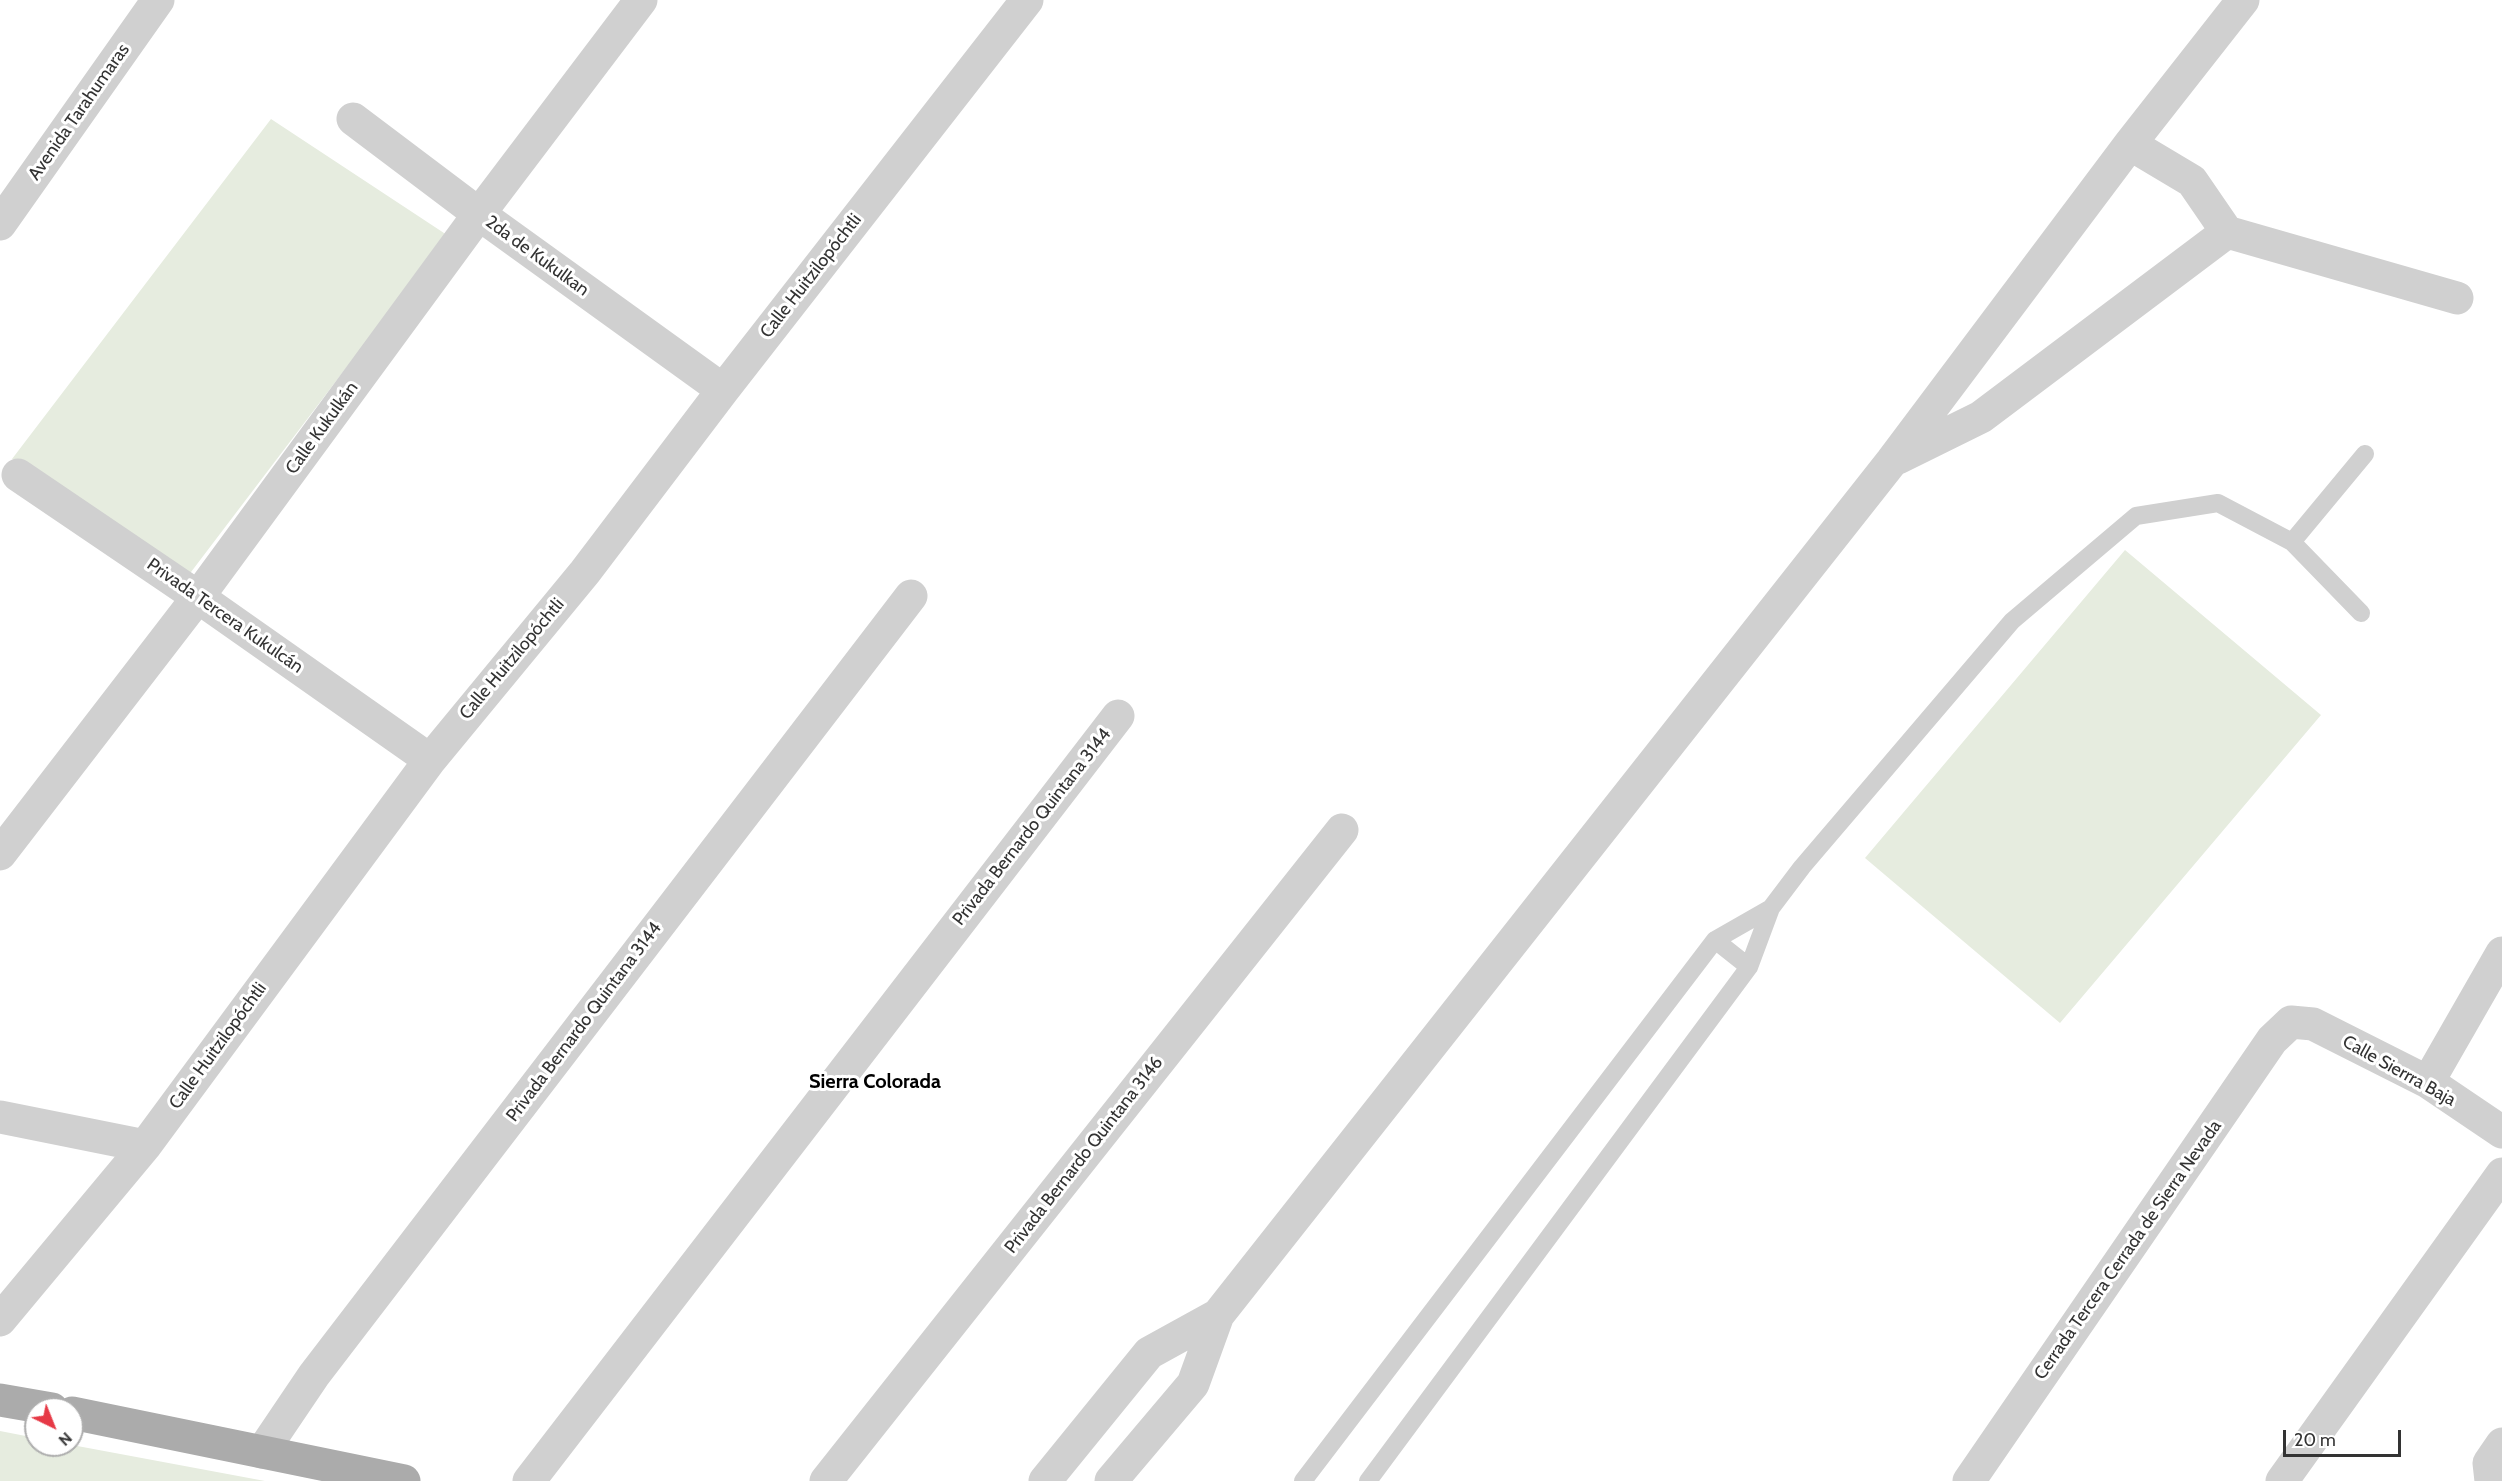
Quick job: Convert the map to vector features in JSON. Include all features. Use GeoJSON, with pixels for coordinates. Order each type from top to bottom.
{"type":"FeatureCollection","features":[{"type":"Feature","properties":{"kind":"main road"},"geometry":{"type":"LineString","coordinates":[[0,1400],[24,1404]]}},
{"type":"Feature","properties":{"kind":"main road"},"geometry":{"type":"LineString","coordinates":[[84,1415],[404,1481]]}},
{"type":"Feature","properties":{"kind":"street","name":"Avenida Tarahumaras"},"geometry":{"type":"LineString","coordinates":[[0,224],[158,0]]}},
{"type":"Feature","properties":{"kind":"street","name":"Calle Kukulkán"},"geometry":{"type":"LineString","coordinates":[[5,838],[198,597],[479,214],[641,0]]}},
{"type":"Feature","properties":{"kind":"street","name":"Calle Huitzilopóchtli"},"geometry":{"type":"LineString","coordinates":[[0,1320],[144,1146],[430,760],[585,572],[723,390],[1027,0]]}},
{"type":"Feature","properties":{"kind":"street"},"geometry":{"type":"LineString","coordinates":[[1112,1481],[1192,1384],[1218,1315],[1892,461],[2130,144],[2243,0]]}},
{"type":"Feature","properties":{"kind":"street","name":"2da de Kukulkan"},"geometry":{"type":"LineString","coordinates":[[353,119],[479,214],[723,390]]}},
{"type":"Feature","properties":{"kind":"street"},"geometry":{"type":"LineString","coordinates":[[2130,144],[2192,181],[2227,232],[2457,298]]}},
{"type":"Feature","properties":{"kind":"street"},"geometry":{"type":"LineString","coordinates":[[1892,461],[1981,417],[2227,232]]}},
{"type":"Feature","properties":{"kind":"street","name":"Privada Tercera Kukulcán"},"geometry":{"type":"LineString","coordinates":[[18,475],[198,597],[430,760]]}},
{"type":"Feature","properties":{"kind":"street","name":"Privada Bernardo Quintana 3144"},"geometry":{"type":"LineString","coordinates":[[262,1452],[314,1375],[911,596]]}},
{"type":"Feature","properties":{"kind":"street","name":"Privada Bernardo Quintana 3144"},"geometry":{"type":"LineString","coordinates":[[529,1481],[1118,716]]}},
{"type":"Feature","properties":{"kind":"street","name":"Privada Bernardo Quintana 3146"},"geometry":{"type":"LineString","coordinates":[[826,1481],[1341,830]]}},
{"type":"Feature","properties":{"kind":"street"},"geometry":{"type":"LineString","coordinates":[[2428,1082],[2502,953]]}},
{"type":"Feature","properties":{"kind":"street","name":"Calle Sierrra Baja"},"geometry":{"type":"LineString","coordinates":[[2291,1022],[2313,1024],[2428,1082],[2502,1132]]}},
{"type":"Feature","properties":{"kind":"street","name":"Cerrada Tercera Cerrada de Sierra Nevada"},"geometry":{"type":"LineString","coordinates":[[1969,1481],[2272,1040],[2291,1022]]}},
{"type":"Feature","properties":{"kind":"street"},"geometry":{"type":"LineString","coordinates":[[0,1117],[144,1146]]}},
{"type":"Feature","properties":{"kind":"street"},"geometry":{"type":"LineString","coordinates":[[2282,1481],[2502,1174]]}},
{"type":"Feature","properties":{"kind":"street"},"geometry":{"type":"LineString","coordinates":[[1045,1481],[1149,1353],[1218,1315]]}},
{"type":"Feature","properties":{"kind":"street"},"geometry":{"type":"LineString","coordinates":[[2491,1481],[2489,1463],[2502,1444]]}},
{"type":"Feature","properties":{"kind":"lane"},"geometry":{"type":"LineString","coordinates":[[2292,542],[2365,454]]}},
{"type":"Feature","properties":{"kind":"lane"},"geometry":{"type":"LineString","coordinates":[[1368,1481],[1749,967],[1771,908],[1802,867],[2012,621],[2136,516],[2218,503],[2292,542],[2361,613]]}},
{"type":"Feature","properties":{"kind":"lane"},"geometry":{"type":"LineString","coordinates":[[1303,1481],[1715,940],[1771,908]]}},
{"type":"Feature","properties":{"kind":"lane"},"geometry":{"type":"LineString","coordinates":[[1715,940],[1749,967]]}},
{"type":"Feature","properties":{"kind":"shaded area"},"geometry":{"type":"Polygon","coordinates":[[[271,119],[447,235],[188,576],[12,459],[271,119]]]}},
{"type":"Feature","properties":{"kind":"shaded area"},"geometry":{"type":"Polygon","coordinates":[[[2125,550],[2321,715],[2060,1023],[1865,858],[2125,550]]]}},
{"type":"Feature","properties":{"kind":"shaded area"},"geometry":{"type":"Polygon","coordinates":[[[0,1431],[24,1436],[24,1457],[84,1457],[84,1447],[265,1481],[0,1481],[0,1431]]]}},
{"type":"Feature","properties":{"kind":"district","name":"Sierra Colorada"},"geometry":{"type":"Point","coordinates":[875,1082]}}]}
